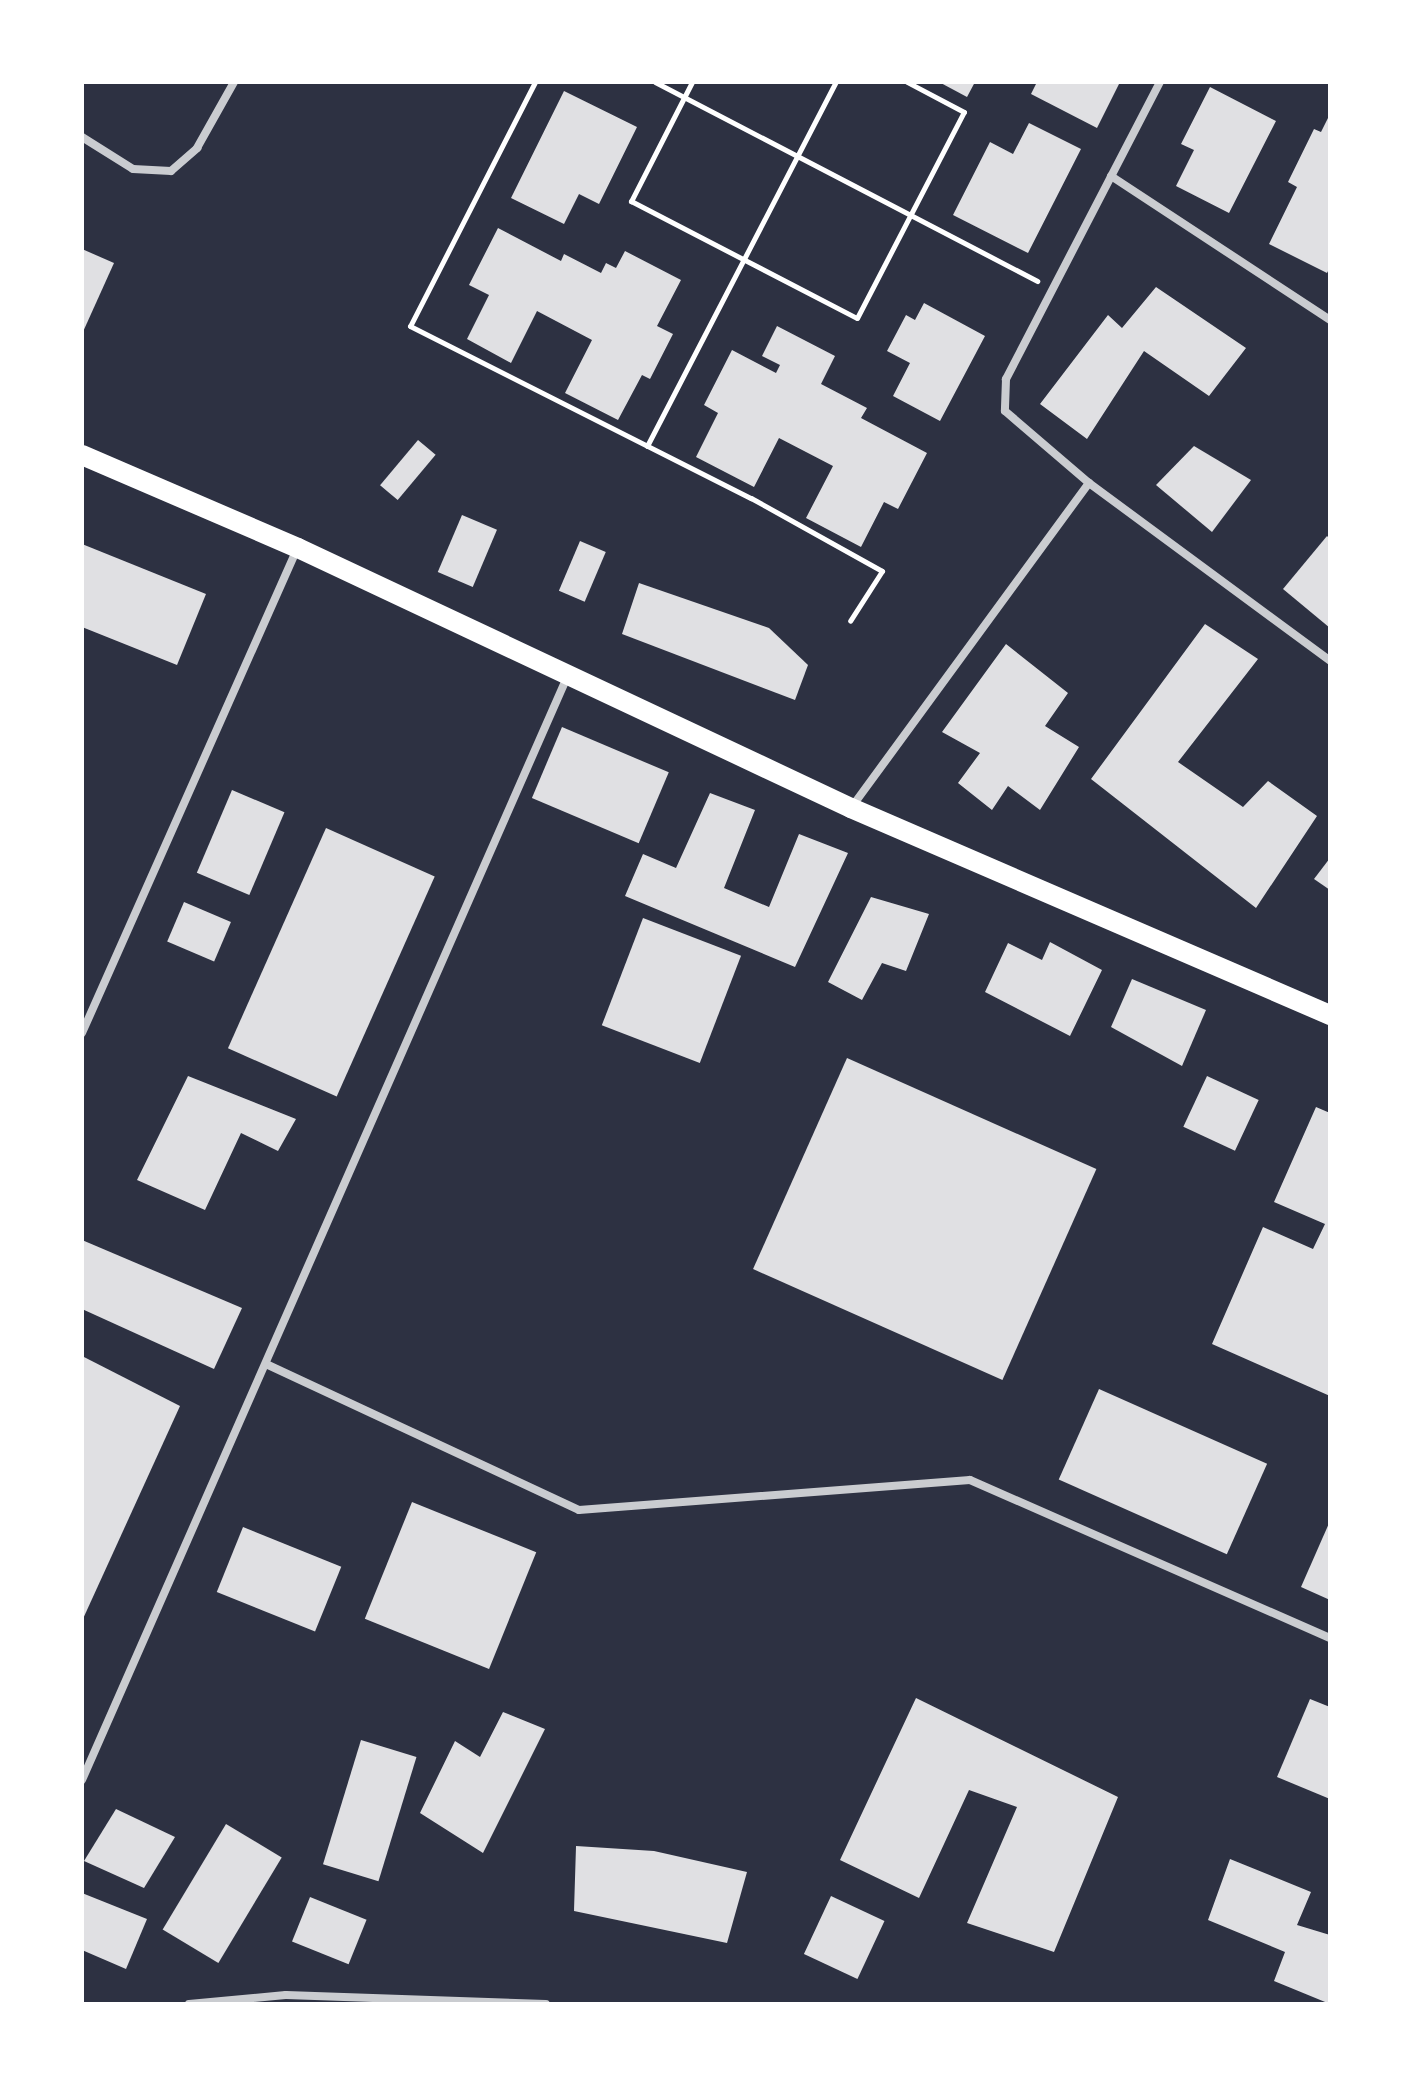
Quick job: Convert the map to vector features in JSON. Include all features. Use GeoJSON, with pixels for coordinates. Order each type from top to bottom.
{"type":"FeatureCollection","features":[{"type":"Feature","properties":{"kind":"main road"},"geometry":{"type":"LineString","coordinates":[[82,455],[298,548],[851,808],[1330,1015]]}},
{"type":"Feature","properties":{"kind":"street"},"geometry":{"type":"LineString","coordinates":[[82,137],[133,169],[171,171],[197,148],[234,82]]}},
{"type":"Feature","properties":{"kind":"street"},"geometry":{"type":"LineString","coordinates":[[1160,82],[1006,379],[1002,398],[1015,424],[1089,483],[1330,661]]}},
{"type":"Feature","properties":{"kind":"street"},"geometry":{"type":"LineString","coordinates":[[1111,176],[1330,320]]}},
{"type":"Feature","properties":{"kind":"street"},"geometry":{"type":"LineString","coordinates":[[851,808],[1089,483]]}},
{"type":"Feature","properties":{"kind":"street"},"geometry":{"type":"LineString","coordinates":[[82,1033],[298,548]]}},
{"type":"Feature","properties":{"kind":"street"},"geometry":{"type":"LineString","coordinates":[[82,1780],[568,674]]}},
{"type":"Feature","properties":{"kind":"street"},"geometry":{"type":"LineString","coordinates":[[266,1364],[579,1510],[970,1480],[1330,1638]]}},
{"type":"Feature","properties":{"kind":"street"},"geometry":{"type":"LineString","coordinates":[[189,2004],[286,1995],[546,2004]]}},
{"type":"Feature","properties":{"kind":"path"},"geometry":{"type":"LineString","coordinates":[[535,82],[410,326],[647,446],[882,571],[850,621]]}},
{"type":"Feature","properties":{"kind":"path"},"geometry":{"type":"LineString","coordinates":[[655,82],[1052,289]]}},
{"type":"Feature","properties":{"kind":"path"},"geometry":{"type":"LineString","coordinates":[[692,82],[631,201],[857,318],[964,112],[907,82]]}},
{"type":"Feature","properties":{"kind":"path"},"geometry":{"type":"LineString","coordinates":[[647,446],[836,82]]}},
{"type":"Feature","properties":{"kind":"building"},"geometry":{"type":"Polygon","coordinates":[[[939,82],[975,82],[967,97],[939,82]]]}},
{"type":"Feature","properties":{"kind":"building"},"geometry":{"type":"Polygon","coordinates":[[[1037,82],[1120,82],[1097,128],[1031,94],[1037,82]]]}},
{"type":"Feature","properties":{"kind":"building"},"geometry":{"type":"Polygon","coordinates":[[[1210,87],[1276,121],[1229,213],[1176,186],[1194,150],[1181,144],[1210,87]]]}},
{"type":"Feature","properties":{"kind":"building"},"geometry":{"type":"Polygon","coordinates":[[[564,91],[637,127],[599,204],[579,194],[564,224],[511,198],[564,91]]]}},
{"type":"Feature","properties":{"kind":"building"},"geometry":{"type":"Polygon","coordinates":[[[1330,114],[1330,267],[1327,273],[1269,244],[1297,187],[1288,182],[1314,129],[1321,132],[1330,114]]]}},
{"type":"Feature","properties":{"kind":"building"},"geometry":{"type":"Polygon","coordinates":[[[1029,123],[1081,149],[1028,253],[953,215],[990,142],[1013,154],[1029,123]]]}},
{"type":"Feature","properties":{"kind":"building"},"geometry":{"type":"Polygon","coordinates":[[[498,228],[561,261],[564,254],[601,273],[606,263],[616,268],[625,251],[681,280],[657,326],[673,334],[650,379],[642,375],[618,420],[565,393],[592,340],[537,311],[511,363],[467,339],[489,295],[469,285],[498,228]]]}},
{"type":"Feature","properties":{"kind":"building"},"geometry":{"type":"Polygon","coordinates":[[[82,249],[114,263],[82,334],[82,249]]]}},
{"type":"Feature","properties":{"kind":"building"},"geometry":{"type":"Polygon","coordinates":[[[1156,287],[1246,348],[1209,396],[1144,351],[1087,439],[1040,404],[1108,315],[1122,328],[1156,287]]]}},
{"type":"Feature","properties":{"kind":"building"},"geometry":{"type":"Polygon","coordinates":[[[924,303],[985,336],[940,421],[893,396],[910,363],[887,351],[906,315],[915,320],[924,303]]]}},
{"type":"Feature","properties":{"kind":"building"},"geometry":{"type":"Polygon","coordinates":[[[777,326],[835,356],[821,384],[867,408],[861,418],[927,453],[898,509],[884,502],[861,547],[806,518],[833,466],[779,438],[754,487],[696,457],[718,413],[704,405],[732,350],[776,373],[780,365],[762,356],[777,326]]]}},
{"type":"Feature","properties":{"kind":"building"},"geometry":{"type":"Polygon","coordinates":[[[418,440],[436,455],[398,500],[380,485],[418,440]]]}},
{"type":"Feature","properties":{"kind":"building"},"geometry":{"type":"Polygon","coordinates":[[[1194,446],[1251,480],[1212,532],[1156,485],[1194,446]]]}},
{"type":"Feature","properties":{"kind":"building"},"geometry":{"type":"Polygon","coordinates":[[[462,515],[497,530],[473,587],[438,572],[462,515]]]}},
{"type":"Feature","properties":{"kind":"building"},"geometry":{"type":"Polygon","coordinates":[[[1327,536],[1330,539],[1330,628],[1283,589],[1327,536]]]}},
{"type":"Feature","properties":{"kind":"building"},"geometry":{"type":"Polygon","coordinates":[[[580,541],[606,552],[585,602],[559,591],[580,541]]]}},
{"type":"Feature","properties":{"kind":"building"},"geometry":{"type":"Polygon","coordinates":[[[82,544],[206,594],[177,665],[82,627],[82,544]]]}},
{"type":"Feature","properties":{"kind":"building"},"geometry":{"type":"Polygon","coordinates":[[[639,583],[769,628],[808,665],[795,700],[622,634],[639,583]]]}},
{"type":"Feature","properties":{"kind":"building"},"geometry":{"type":"Polygon","coordinates":[[[1205,624],[1258,659],[1178,762],[1243,807],[1268,781],[1317,816],[1256,908],[1091,779],[1205,624]]]}},
{"type":"Feature","properties":{"kind":"building"},"geometry":{"type":"Polygon","coordinates":[[[1006,644],[1068,693],[1045,726],[1079,747],[1040,810],[1008,786],[992,810],[958,783],[980,753],[942,732],[1006,644]]]}},
{"type":"Feature","properties":{"kind":"building"},"geometry":{"type":"Polygon","coordinates":[[[562,727],[669,772],[639,843],[532,798],[562,727]]]}},
{"type":"Feature","properties":{"kind":"building"},"geometry":{"type":"Polygon","coordinates":[[[232,790],[284,812],[249,895],[197,873],[232,790]]]}},
{"type":"Feature","properties":{"kind":"building"},"geometry":{"type":"Polygon","coordinates":[[[710,793],[755,810],[724,888],[769,907],[799,834],[848,853],[795,967],[625,896],[643,854],[676,868],[710,793]]]}},
{"type":"Feature","properties":{"kind":"building"},"geometry":{"type":"Polygon","coordinates":[[[326,828],[435,876],[337,1097],[228,1048],[326,828]]]}},
{"type":"Feature","properties":{"kind":"building"},"geometry":{"type":"Polygon","coordinates":[[[1330,858],[1330,890],[1314,879],[1330,858]]]}},
{"type":"Feature","properties":{"kind":"building"},"geometry":{"type":"Polygon","coordinates":[[[871,897],[929,914],[906,971],[882,963],[862,1000],[828,982],[871,897]]]}},
{"type":"Feature","properties":{"kind":"building"},"geometry":{"type":"Polygon","coordinates":[[[184,902],[231,922],[214,962],[167,942],[184,902]]]}},
{"type":"Feature","properties":{"kind":"building"},"geometry":{"type":"Polygon","coordinates":[[[643,918],[741,956],[700,1063],[602,1025],[643,918]]]}},
{"type":"Feature","properties":{"kind":"building"},"geometry":{"type":"Polygon","coordinates":[[[1050,942],[1102,970],[1070,1036],[985,992],[1008,943],[1042,960],[1050,942]]]}},
{"type":"Feature","properties":{"kind":"building"},"geometry":{"type":"Polygon","coordinates":[[[1132,979],[1206,1010],[1182,1066],[1111,1027],[1132,979]]]}},
{"type":"Feature","properties":{"kind":"building"},"geometry":{"type":"Polygon","coordinates":[[[847,1058],[1096,1169],[1002,1380],[753,1269],[847,1058]]]}},
{"type":"Feature","properties":{"kind":"building"},"geometry":{"type":"Polygon","coordinates":[[[188,1076],[296,1119],[278,1151],[241,1133],[205,1210],[137,1180],[188,1076]]]}},
{"type":"Feature","properties":{"kind":"building"},"geometry":{"type":"Polygon","coordinates":[[[1207,1076],[1259,1100],[1235,1151],[1183,1127],[1207,1076]]]}},
{"type":"Feature","properties":{"kind":"building"},"geometry":{"type":"Polygon","coordinates":[[[1316,1107],[1330,1113],[1330,1396],[1212,1344],[1263,1227],[1313,1249],[1325,1224],[1274,1202],[1316,1107]]]}},
{"type":"Feature","properties":{"kind":"building"},"geometry":{"type":"Polygon","coordinates":[[[82,1240],[242,1308],[214,1369],[82,1309],[82,1240]]]}},
{"type":"Feature","properties":{"kind":"building"},"geometry":{"type":"Polygon","coordinates":[[[82,1356],[180,1406],[82,1621],[82,1356]]]}},
{"type":"Feature","properties":{"kind":"building"},"geometry":{"type":"Polygon","coordinates":[[[1099,1389],[1267,1464],[1227,1554],[1059,1479],[1099,1389]]]}},
{"type":"Feature","properties":{"kind":"building"},"geometry":{"type":"Polygon","coordinates":[[[412,1502],[536,1552],[489,1669],[365,1619],[412,1502]]]}},
{"type":"Feature","properties":{"kind":"building"},"geometry":{"type":"Polygon","coordinates":[[[1330,1521],[1330,1600],[1301,1587],[1330,1521]]]}},
{"type":"Feature","properties":{"kind":"building"},"geometry":{"type":"Polygon","coordinates":[[[243,1527],[341,1567],[315,1632],[217,1592],[243,1527]]]}},
{"type":"Feature","properties":{"kind":"building"},"geometry":{"type":"Polygon","coordinates":[[[916,1698],[1118,1797],[1054,1952],[967,1923],[1017,1807],[969,1790],[919,1898],[840,1860],[916,1698]]]}},
{"type":"Feature","properties":{"kind":"building"},"geometry":{"type":"Polygon","coordinates":[[[1310,1699],[1330,1707],[1330,1799],[1277,1777],[1310,1699]]]}},
{"type":"Feature","properties":{"kind":"building"},"geometry":{"type":"Polygon","coordinates":[[[503,1712],[545,1729],[483,1853],[420,1813],[455,1741],[480,1757],[503,1712]]]}},
{"type":"Feature","properties":{"kind":"building"},"geometry":{"type":"Polygon","coordinates":[[[361,1740],[416,1757],[378,1881],[323,1864],[361,1740]]]}},
{"type":"Feature","properties":{"kind":"building"},"geometry":{"type":"Polygon","coordinates":[[[116,1809],[175,1837],[144,1888],[84,1861],[116,1809]]]}},
{"type":"Feature","properties":{"kind":"building"},"geometry":{"type":"Polygon","coordinates":[[[226,1824],[282,1857],[218,1963],[163,1929],[226,1824]]]}},
{"type":"Feature","properties":{"kind":"building"},"geometry":{"type":"Polygon","coordinates":[[[576,1846],[654,1851],[747,1872],[727,1943],[574,1911],[576,1846]]]}},
{"type":"Feature","properties":{"kind":"building"},"geometry":{"type":"Polygon","coordinates":[[[1230,1859],[1311,1892],[1297,1925],[1330,1935],[1330,2004],[1274,1981],[1285,1952],[1208,1920],[1230,1859]]]}},
{"type":"Feature","properties":{"kind":"building"},"geometry":{"type":"Polygon","coordinates":[[[82,1893],[147,1919],[126,1969],[82,1950],[82,1893]]]}},
{"type":"Feature","properties":{"kind":"building"},"geometry":{"type":"Polygon","coordinates":[[[831,1896],[884,1921],[857,1979],[804,1954],[831,1896]]]}},
{"type":"Feature","properties":{"kind":"building"},"geometry":{"type":"Polygon","coordinates":[[[310,1897],[367,1920],[349,1964],[292,1942],[310,1897]]]}}]}
